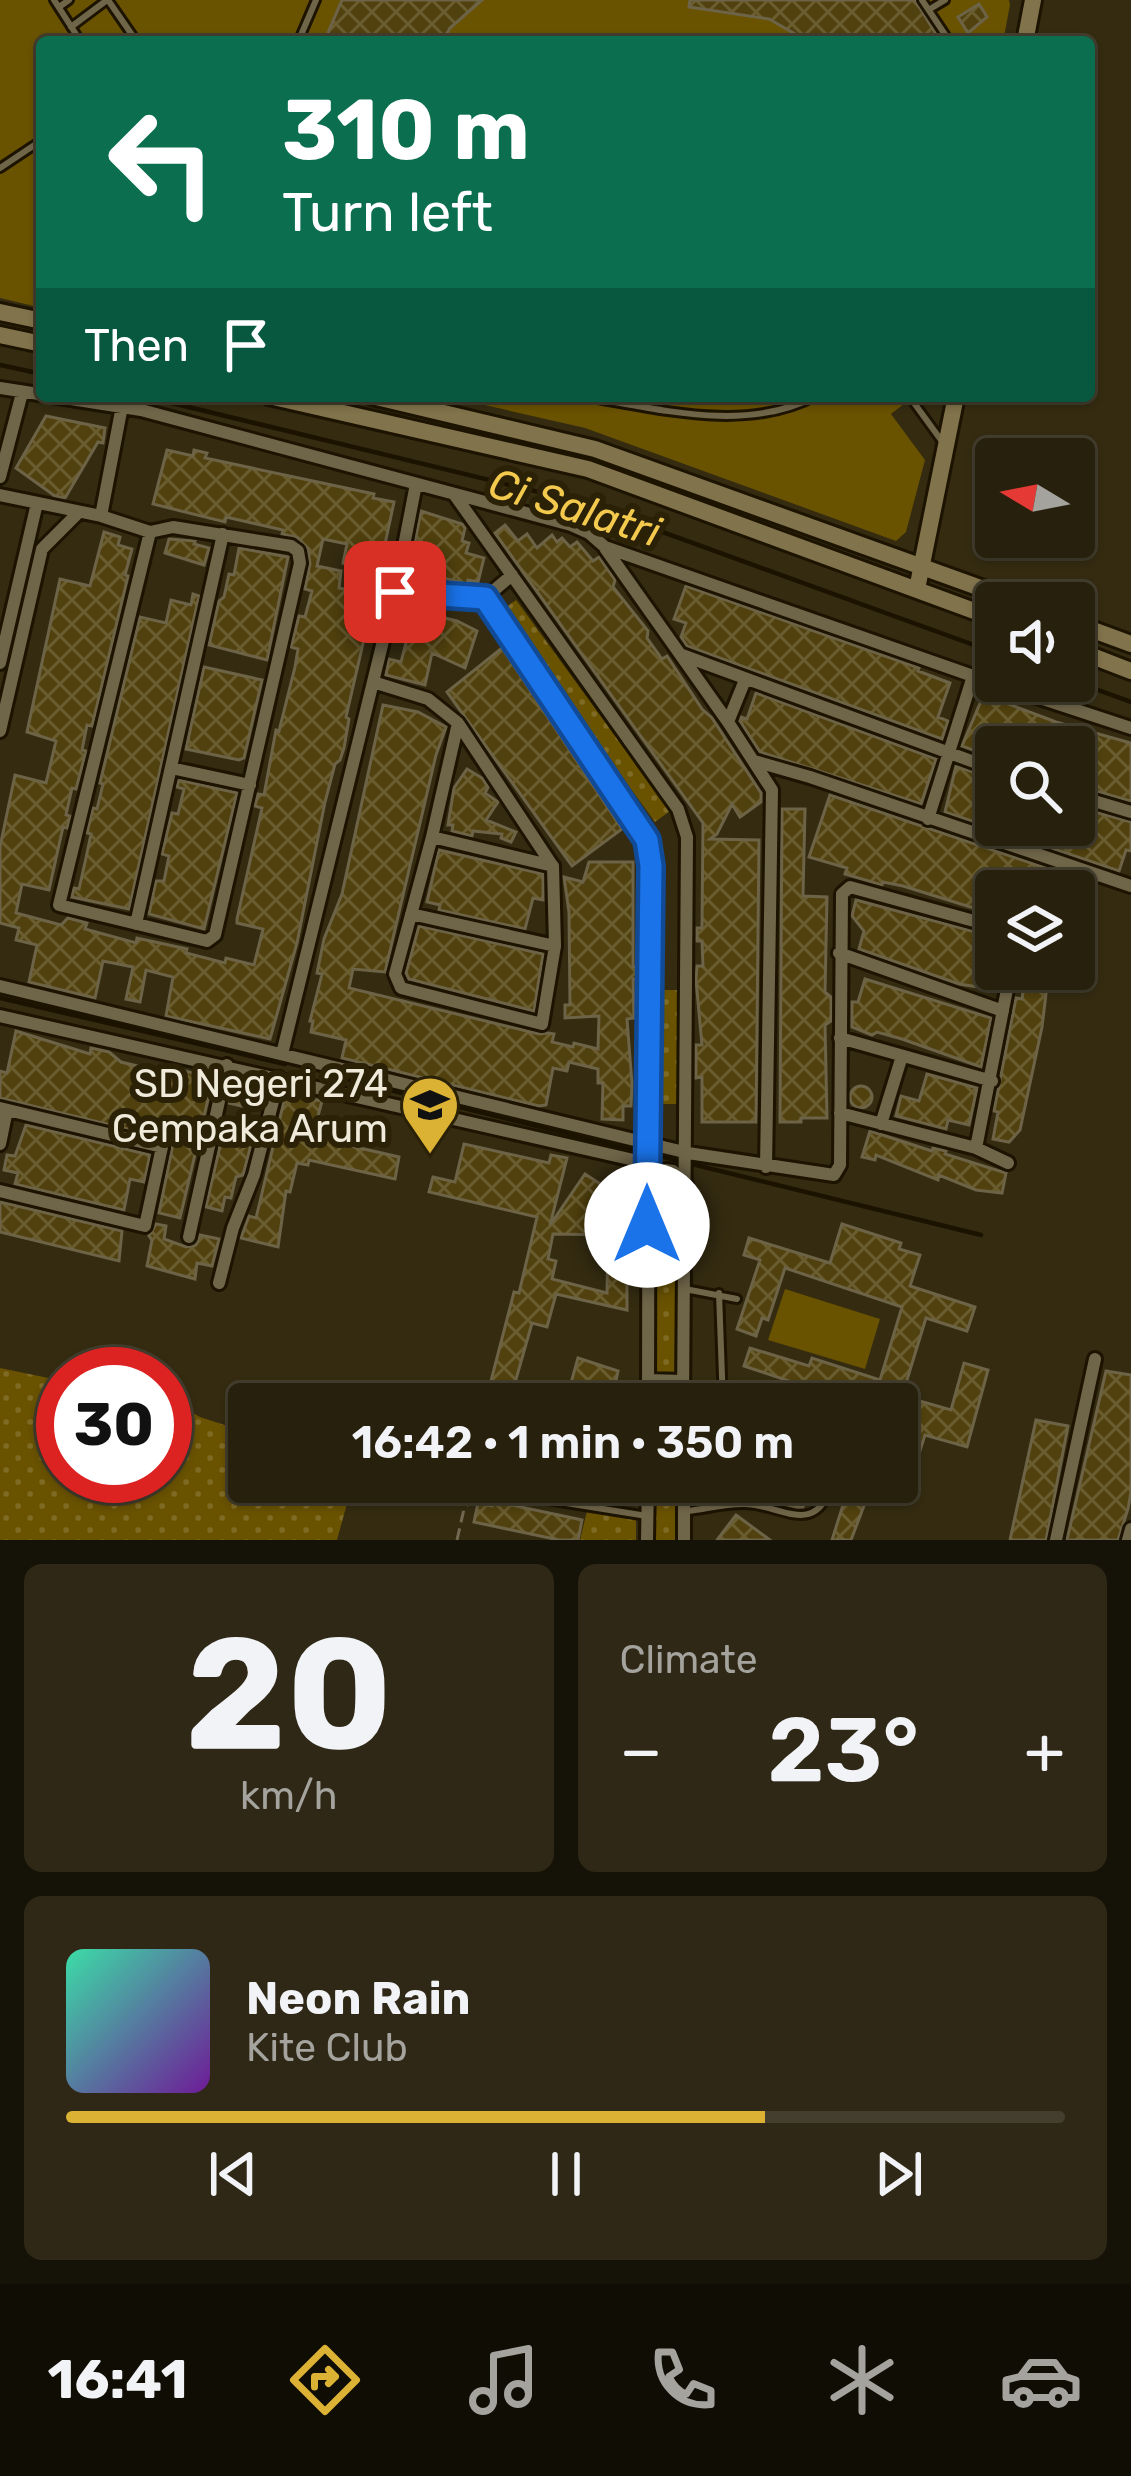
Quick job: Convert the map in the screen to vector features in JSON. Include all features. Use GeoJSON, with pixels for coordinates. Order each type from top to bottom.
{"type":"FeatureCollection","features":[{"type":"Feature","properties":{"kind":"street"},"geometry":{"type":"LineString","coordinates":[[1025,36],[1033,0]]}},
{"type":"Feature","properties":{"kind":"street"},"geometry":{"type":"LineString","coordinates":[[0,312],[36,321]]}},
{"type":"Feature","properties":{"kind":"street"},"geometry":{"type":"LineString","coordinates":[[0,335],[36,343]]}},
{"type":"Feature","properties":{"kind":"street"},"geometry":{"type":"LineString","coordinates":[[0,388],[36,396]]}},
{"type":"Feature","properties":{"kind":"street"},"geometry":{"type":"LineString","coordinates":[[0,477],[22,394]]}},
{"type":"Feature","properties":{"kind":"street"},"geometry":{"type":"LineString","coordinates":[[89,402],[122,406],[571,525],[604,547],[770,785],[766,1167]]}},
{"type":"Feature","properties":{"kind":"street"},"geometry":{"type":"LineString","coordinates":[[317,402],[588,470],[975,611]]}},
{"type":"Feature","properties":{"kind":"street"},"geometry":{"type":"LineString","coordinates":[[403,402],[596,449],[975,585]]}},
{"type":"Feature","properties":{"kind":"street"},"geometry":{"type":"LineString","coordinates":[[917,589],[955,402]]}},
{"type":"Feature","properties":{"kind":"street"},"geometry":{"type":"LineString","coordinates":[[100,516],[122,406]]}},
{"type":"Feature","properties":{"kind":"street"},"geometry":{"type":"LineString","coordinates":[[219,1283],[283,1078],[416,484]]}},
{"type":"Feature","properties":{"kind":"street"},"geometry":{"type":"LineString","coordinates":[[454,494],[678,809],[684,826],[688,848],[683,1381],[648,1380],[651,866],[647,840],[485,598]]}},
{"type":"Feature","properties":{"kind":"street"},"geometry":{"type":"LineString","coordinates":[[0,495],[150,532],[173,527],[291,546],[300,556],[214,938],[207,940],[59,905],[150,532]]}},
{"type":"Feature","properties":{"kind":"street"},"geometry":{"type":"LineString","coordinates":[[0,731],[36,547],[37,503]]}},
{"type":"Feature","properties":{"kind":"street"},"geometry":{"type":"LineString","coordinates":[[0,663],[36,547],[80,512]]}},
{"type":"Feature","properties":{"kind":"street"},"geometry":{"type":"LineString","coordinates":[[136,924],[223,534]]}},
{"type":"Feature","properties":{"kind":"street"},"geometry":{"type":"LineString","coordinates":[[604,547],[1131,728]]}},
{"type":"Feature","properties":{"kind":"street"},"geometry":{"type":"LineString","coordinates":[[395,592],[485,598],[512,574]]}},
{"type":"Feature","properties":{"kind":"street"},"geometry":{"type":"LineString","coordinates":[[1095,631],[1131,644]]}},
{"type":"Feature","properties":{"kind":"street"},"geometry":{"type":"LineString","coordinates":[[681,655],[975,764]]}},
{"type":"Feature","properties":{"kind":"street"},"geometry":{"type":"LineString","coordinates":[[1095,657],[1131,671]]}},
{"type":"Feature","properties":{"kind":"street"},"geometry":{"type":"LineString","coordinates":[[928,819],[973,676]]}},
{"type":"Feature","properties":{"kind":"street"},"geometry":{"type":"LineString","coordinates":[[728,722],[745,680]]}},
{"type":"Feature","properties":{"kind":"street"},"geometry":{"type":"LineString","coordinates":[[373,682],[428,699],[458,723],[553,866],[555,946],[539,1024],[401,988],[395,974],[458,723]]}},
{"type":"Feature","properties":{"kind":"street"},"geometry":{"type":"LineString","coordinates":[[754,761],[1130,882]]}},
{"type":"Feature","properties":{"kind":"street"},"geometry":{"type":"LineString","coordinates":[[171,768],[250,785]]}},
{"type":"Feature","properties":{"kind":"street"},"geometry":{"type":"LineString","coordinates":[[772,801],[788,769]]}},
{"type":"Feature","properties":{"kind":"street"},"geometry":{"type":"LineString","coordinates":[[1095,801],[1131,812]]}},
{"type":"Feature","properties":{"kind":"street"},"geometry":{"type":"LineString","coordinates":[[432,837],[553,866]]}},
{"type":"Feature","properties":{"kind":"street"},"geometry":{"type":"LineString","coordinates":[[647,1186],[666,1170],[687,1167],[766,1167],[838,1174],[842,894],[850,887],[975,921]]}},
{"type":"Feature","properties":{"kind":"street"},"geometry":{"type":"LineString","coordinates":[[411,914],[555,946]]}},
{"type":"Feature","properties":{"kind":"street"},"geometry":{"type":"LineString","coordinates":[[839,952],[1004,1011]]}},
{"type":"Feature","properties":{"kind":"street"},"geometry":{"type":"LineString","coordinates":[[0,986],[287,1056],[687,1167]]}},
{"type":"Feature","properties":{"kind":"street"},"geometry":{"type":"LineString","coordinates":[[976,1148],[1008,990]]}},
{"type":"Feature","properties":{"kind":"street"},"geometry":{"type":"LineString","coordinates":[[0,1016],[647,1154]]}},
{"type":"Feature","properties":{"kind":"street"},"geometry":{"type":"LineString","coordinates":[[840,1038],[992,1081]]}},
{"type":"Feature","properties":{"kind":"street"},"geometry":{"type":"LineString","coordinates":[[881,1124],[902,1056]]}},
{"type":"Feature","properties":{"kind":"street"},"geometry":{"type":"LineString","coordinates":[[188,1237],[227,1064]]}},
{"type":"Feature","properties":{"kind":"street"},"geometry":{"type":"LineString","coordinates":[[0,1144],[4,1109],[162,1147],[146,1226],[0,1191]]}},
{"type":"Feature","properties":{"kind":"street"},"geometry":{"type":"LineString","coordinates":[[840,1113],[976,1148],[1008,1163]]}},
{"type":"Feature","properties":{"kind":"street"},"geometry":{"type":"LineString","coordinates":[[1056,1540],[1095,1359]]}},
{"type":"Feature","properties":{"kind":"street"},"geometry":{"type":"LineString","coordinates":[[647,1503],[647,1540]]}},
{"type":"Feature","properties":{"kind":"street"},"geometry":{"type":"LineString","coordinates":[[684,1540],[685,1503]]}},
{"type":"Feature","properties":{"kind":"street"},"geometry":{"type":"LineString","coordinates":[[1128,1540],[1131,1528]]}},
{"type":"Feature","properties":{"kind":"lane"},"geometry":{"type":"LineString","coordinates":[[69,0],[56,4],[77,36]]}},
{"type":"Feature","properties":{"kind":"lane"},"geometry":{"type":"LineString","coordinates":[[71,27],[107,0],[133,36]]}},
{"type":"Feature","properties":{"kind":"lane"},"geometry":{"type":"LineString","coordinates":[[301,36],[316,0]]}},
{"type":"Feature","properties":{"kind":"lane"},"geometry":{"type":"LineString","coordinates":[[922,0],[946,36]]}},
{"type":"Feature","properties":{"kind":"lane"},"geometry":{"type":"LineString","coordinates":[[929,9],[945,0]]}},
{"type":"Feature","properties":{"kind":"lane"},"geometry":{"type":"LineString","coordinates":[[0,168],[36,144]]}},
{"type":"Feature","properties":{"kind":"lane"},"geometry":{"type":"LineString","coordinates":[[617,402],[691,414],[754,416],[797,402]]}},
{"type":"Feature","properties":{"kind":"lane"},"geometry":{"type":"LineString","coordinates":[[913,402],[946,448]]}},
{"type":"Feature","properties":{"kind":"lane"},"geometry":{"type":"LineString","coordinates":[[685,1289],[736,1299]]}},
{"type":"Feature","properties":{"kind":"lane"},"geometry":{"type":"LineString","coordinates":[[719,1293],[723,1383]]}},
{"type":"Feature","properties":{"kind":"lane"},"geometry":{"type":"LineString","coordinates":[[566,1503],[647,1516]]}},
{"type":"Feature","properties":{"kind":"lane"},"geometry":{"type":"LineString","coordinates":[[686,1511],[751,1504],[807,1516],[821,1503]]}},
{"type":"Feature","properties":{"kind":"path"},"geometry":{"type":"LineString","coordinates":[[458,1540],[470,1503]]}},
{"type":"Feature","properties":{"kind":"shaded area"},"geometry":{"type":"Polygon","coordinates":[[[0,0],[1009,0],[1004,36],[36,36],[36,307],[0,298],[0,0]]]}},
{"type":"Feature","properties":{"kind":"shaded area"},"geometry":{"type":"Polygon","coordinates":[[[471,402],[906,402],[891,414],[925,460],[906,532],[896,541],[585,428],[471,402]]]}},
{"type":"Feature","properties":{"kind":"shaded area"},"geometry":{"type":"Polygon","coordinates":[[[516,600],[670,811],[655,822],[501,611],[516,600]]]}},
{"type":"Feature","properties":{"kind":"shaded area"},"geometry":{"type":"Polygon","coordinates":[[[657,990],[679,990],[680,1104],[657,1104],[657,990]]]}},
{"type":"Feature","properties":{"kind":"shaded area"},"geometry":{"type":"Polygon","coordinates":[[[669,1176],[679,1185],[677,1373],[654,1372],[655,1184],[669,1176]]]}},
{"type":"Feature","properties":{"kind":"shaded area"},"geometry":{"type":"Polygon","coordinates":[[[785,1289],[880,1319],[865,1369],[768,1340],[785,1289]]]}},
{"type":"Feature","properties":{"kind":"shaded area"},"geometry":{"type":"Polygon","coordinates":[[[0,1368],[36,1375],[36,1503],[192,1503],[192,1412],[228,1426],[228,1503],[347,1503],[337,1540],[0,1540],[0,1368]]]}},
{"type":"Feature","properties":{"kind":"shaded area"},"geometry":{"type":"Polygon","coordinates":[[[653,1503],[676,1503],[676,1540],[653,1540],[653,1503]]]}},
{"type":"Feature","properties":{"kind":"shaded area"},"geometry":{"type":"Polygon","coordinates":[[[587,1511],[636,1519],[636,1540],[580,1540],[587,1511]]]}},
{"type":"Feature","properties":{"kind":"building"},"geometry":{"type":"Polygon","coordinates":[[[342,0],[482,0],[445,36],[327,36],[342,0]]]}},
{"type":"Feature","properties":{"kind":"building"},"geometry":{"type":"Polygon","coordinates":[[[690,0],[915,0],[937,36],[799,36],[769,19],[689,7],[690,0]]]}},
{"type":"Feature","properties":{"kind":"building"},"geometry":{"type":"Polygon","coordinates":[[[979,4],[987,17],[968,33],[958,17],[979,4]]]}},
{"type":"Feature","properties":{"kind":"building"},"geometry":{"type":"Polygon","coordinates":[[[46,416],[105,428],[103,443],[98,442],[65,498],[16,468],[46,416]]]}},
{"type":"Feature","properties":{"kind":"building"},"geometry":{"type":"Polygon","coordinates":[[[167,450],[193,456],[194,450],[207,453],[205,458],[394,502],[382,558],[391,560],[388,573],[343,563],[347,544],[323,539],[317,566],[341,571],[339,588],[379,596],[376,610],[371,609],[346,717],[344,748],[325,802],[297,943],[270,1039],[166,1016],[173,977],[146,970],[140,1002],[126,999],[133,967],[103,961],[95,998],[29,982],[37,945],[16,940],[19,928],[0,923],[0,847],[15,775],[46,783],[56,741],[27,732],[60,579],[90,586],[104,532],[120,537],[118,545],[132,549],[128,576],[49,890],[22,884],[16,913],[61,925],[68,918],[87,923],[85,929],[136,943],[137,938],[225,963],[226,958],[254,965],[263,929],[237,923],[237,919],[262,808],[255,806],[258,794],[264,795],[276,730],[295,667],[298,649],[291,647],[312,591],[305,589],[308,549],[297,537],[282,534],[283,530],[153,504],[167,450]]]}},
{"type":"Feature","properties":{"kind":"building"},"geometry":{"type":"Polygon","coordinates":[[[421,511],[462,524],[462,541],[469,543],[466,553],[484,558],[478,582],[468,580],[467,584],[423,573],[421,578],[408,578],[421,511]]]}},
{"type":"Feature","properties":{"kind":"building"},"geometry":{"type":"Polygon","coordinates":[[[505,525],[518,541],[527,534],[537,548],[552,535],[570,547],[577,542],[593,561],[599,557],[615,580],[613,587],[648,631],[647,638],[662,659],[667,656],[761,793],[761,802],[740,817],[732,804],[710,839],[759,840],[756,1122],[702,1122],[702,1077],[696,1078],[696,1045],[702,1045],[696,980],[697,966],[703,966],[697,928],[702,928],[703,823],[495,533],[505,525]]]}},
{"type":"Feature","properties":{"kind":"building"},"geometry":{"type":"Polygon","coordinates":[[[169,539],[195,541],[209,548],[204,565],[165,553],[169,539]]]}},
{"type":"Feature","properties":{"kind":"building"},"geometry":{"type":"Polygon","coordinates":[[[239,548],[288,557],[267,660],[209,645],[239,548]]]}},
{"type":"Feature","properties":{"kind":"building"},"geometry":{"type":"Polygon","coordinates":[[[686,586],[950,683],[938,717],[948,721],[942,739],[687,646],[681,637],[686,623],[674,619],[686,586]]]}},
{"type":"Feature","properties":{"kind":"building"},"geometry":{"type":"Polygon","coordinates":[[[193,594],[199,596],[129,909],[72,897],[74,888],[79,889],[91,834],[87,833],[93,808],[97,809],[140,617],[166,623],[171,600],[191,605],[193,594]]]}},
{"type":"Feature","properties":{"kind":"building"},"geometry":{"type":"Polygon","coordinates":[[[408,609],[477,631],[465,668],[432,653],[425,685],[386,675],[389,659],[401,662],[409,631],[403,630],[408,609]]]}},
{"type":"Feature","properties":{"kind":"building"},"geometry":{"type":"Polygon","coordinates":[[[502,648],[622,829],[572,866],[447,692],[502,648]]]}},
{"type":"Feature","properties":{"kind":"building"},"geometry":{"type":"Polygon","coordinates":[[[204,667],[262,680],[244,758],[186,749],[204,667]]]}},
{"type":"Feature","properties":{"kind":"building"},"geometry":{"type":"Polygon","coordinates":[[[756,693],[936,759],[921,804],[760,752],[740,721],[747,719],[756,693]]]}},
{"type":"Feature","properties":{"kind":"building"},"geometry":{"type":"Polygon","coordinates":[[[981,702],[1006,702],[1070,726],[975,726],[975,751],[962,746],[981,702]]]}},
{"type":"Feature","properties":{"kind":"building"},"geometry":{"type":"Polygon","coordinates":[[[383,705],[418,712],[446,727],[385,972],[353,969],[349,988],[554,1034],[552,1042],[598,1049],[599,1016],[565,1018],[565,1005],[570,1005],[564,877],[583,882],[589,862],[633,862],[633,967],[638,967],[638,979],[633,979],[634,1018],[627,1019],[632,1084],[631,1106],[623,1106],[623,1120],[602,1119],[603,1083],[598,1083],[598,1069],[569,1062],[567,1071],[553,1068],[546,1105],[539,1106],[342,1058],[346,1040],[311,1032],[324,939],[342,894],[383,705]]]}},
{"type":"Feature","properties":{"kind":"building"},"geometry":{"type":"Polygon","coordinates":[[[1095,733],[1131,743],[1131,801],[1095,791],[1095,733]]]}},
{"type":"Feature","properties":{"kind":"building"},"geometry":{"type":"Polygon","coordinates":[[[956,766],[975,773],[975,822],[945,812],[956,766]]]}},
{"type":"Feature","properties":{"kind":"building"},"geometry":{"type":"Polygon","coordinates":[[[467,769],[482,778],[488,787],[485,793],[498,802],[486,820],[516,832],[511,842],[501,838],[502,834],[473,831],[472,836],[452,831],[453,825],[448,825],[454,788],[467,769]]]}},
{"type":"Feature","properties":{"kind":"building"},"geometry":{"type":"Polygon","coordinates":[[[179,780],[237,793],[204,929],[149,914],[156,881],[164,881],[169,856],[162,854],[172,813],[178,814],[184,789],[177,787],[179,780]]]}},
{"type":"Feature","properties":{"kind":"building"},"geometry":{"type":"Polygon","coordinates":[[[830,795],[1051,870],[975,870],[975,908],[845,874],[847,868],[809,857],[830,795]]]}},
{"type":"Feature","properties":{"kind":"building"},"geometry":{"type":"Polygon","coordinates":[[[782,809],[805,809],[803,896],[827,897],[825,992],[831,997],[831,1021],[825,1025],[827,1118],[801,1118],[801,1122],[780,1122],[782,809]]]}},
{"type":"Feature","properties":{"kind":"building"},"geometry":{"type":"Polygon","coordinates":[[[1095,812],[1131,822],[1131,851],[1126,850],[1119,871],[1045,846],[1095,846],[1095,812]]]}},
{"type":"Feature","properties":{"kind":"building"},"geometry":{"type":"Polygon","coordinates":[[[439,850],[543,874],[543,900],[533,898],[525,929],[439,910],[440,905],[427,902],[439,850]]]}},
{"type":"Feature","properties":{"kind":"building"},"geometry":{"type":"Polygon","coordinates":[[[856,900],[975,932],[975,986],[859,949],[864,931],[852,916],[856,900]]]}},
{"type":"Feature","properties":{"kind":"building"},"geometry":{"type":"Polygon","coordinates":[[[419,926],[543,954],[534,1011],[409,979],[406,973],[419,926]]]}},
{"type":"Feature","properties":{"kind":"building"},"geometry":{"type":"Polygon","coordinates":[[[865,979],[991,1018],[981,1067],[852,1027],[852,1002],[858,1002],[865,979]]]}},
{"type":"Feature","properties":{"kind":"building"},"geometry":{"type":"Polygon","coordinates":[[[1023,990],[1046,990],[1020,1130],[1009,1142],[993,1139],[998,1112],[994,1111],[1016,998],[1022,999],[1023,990]]]}},
{"type":"Feature","properties":{"kind":"building"},"geometry":{"type":"Polygon","coordinates":[[[16,1031],[90,1054],[91,1048],[109,1052],[121,1062],[179,1076],[181,1070],[213,1078],[180,1218],[159,1213],[172,1149],[168,1139],[0,1098],[0,1071],[7,1073],[16,1031]]]}},
{"type":"Feature","properties":{"kind":"building"},"geometry":{"type":"Polygon","coordinates":[[[927,1074],[977,1088],[969,1125],[948,1120],[946,1129],[896,1116],[901,1096],[919,1101],[927,1074]]]}},
{"type":"Feature","properties":{"kind":"building"},"geometry":{"type":"Polygon","coordinates":[[[233,1085],[260,1091],[255,1109],[229,1103],[233,1085]]]}},
{"type":"Feature","properties":{"kind":"building"},"geometry":{"type":"Polygon","coordinates":[[[861,1086],[872,1097],[861,1108],[850,1097],[861,1086]]]}},
{"type":"Feature","properties":{"kind":"building"},"geometry":{"type":"Polygon","coordinates":[[[286,1093],[322,1101],[318,1116],[346,1122],[342,1144],[399,1157],[395,1179],[309,1160],[308,1165],[297,1163],[290,1192],[286,1191],[278,1247],[241,1238],[249,1216],[256,1218],[286,1093]]]}},
{"type":"Feature","properties":{"kind":"building"},"geometry":{"type":"Polygon","coordinates":[[[26,1125],[150,1155],[144,1182],[130,1179],[124,1210],[15,1184],[18,1173],[4,1170],[7,1155],[15,1156],[26,1125]]]}},
{"type":"Feature","properties":{"kind":"building"},"geometry":{"type":"Polygon","coordinates":[[[870,1131],[1006,1173],[1002,1193],[976,1190],[939,1175],[938,1180],[876,1155],[875,1160],[862,1157],[870,1131]]]}},
{"type":"Feature","properties":{"kind":"building"},"geometry":{"type":"Polygon","coordinates":[[[223,1133],[252,1141],[243,1175],[236,1177],[222,1211],[206,1207],[223,1133]]]}},
{"type":"Feature","properties":{"kind":"building"},"geometry":{"type":"Polygon","coordinates":[[[464,1144],[549,1163],[551,1155],[567,1158],[550,1225],[585,1174],[608,1189],[591,1214],[627,1214],[627,1310],[556,1294],[547,1327],[532,1323],[515,1383],[490,1383],[537,1217],[429,1192],[433,1177],[455,1182],[464,1144]],[[553,1234],[548,1259],[556,1261],[552,1279],[607,1293],[608,1235],[553,1234]]]}},
{"type":"Feature","properties":{"kind":"building"},"geometry":{"type":"Polygon","coordinates":[[[0,1202],[122,1231],[119,1261],[0,1232],[0,1202]]]}},
{"type":"Feature","properties":{"kind":"building"},"geometry":{"type":"Polygon","coordinates":[[[156,1224],[166,1226],[164,1239],[186,1247],[196,1245],[200,1235],[219,1239],[212,1266],[197,1263],[195,1279],[147,1266],[149,1236],[156,1224]]]}},
{"type":"Feature","properties":{"kind":"building"},"geometry":{"type":"Polygon","coordinates":[[[842,1224],[901,1243],[899,1249],[920,1255],[910,1286],[975,1307],[967,1331],[926,1318],[906,1383],[788,1383],[744,1366],[750,1348],[809,1366],[812,1358],[880,1380],[902,1307],[785,1268],[768,1320],[762,1318],[756,1336],[737,1329],[760,1260],[744,1255],[749,1238],[830,1263],[842,1224]]]}},
{"type":"Feature","properties":{"kind":"building"},"geometry":{"type":"Polygon","coordinates":[[[578,1358],[618,1371],[615,1383],[571,1383],[578,1358]]]}},
{"type":"Feature","properties":{"kind":"building"},"geometry":{"type":"Polygon","coordinates":[[[964,1363],[988,1370],[967,1447],[925,1435],[918,1457],[918,1401],[951,1410],[964,1363]]]}},
{"type":"Feature","properties":{"kind":"building"},"geometry":{"type":"Polygon","coordinates":[[[1106,1371],[1131,1375],[1128,1509],[1118,1540],[1067,1540],[1106,1371]]]}},
{"type":"Feature","properties":{"kind":"building"},"geometry":{"type":"Polygon","coordinates":[[[1036,1420],[1068,1426],[1046,1540],[1010,1540],[1036,1420]]]}},
{"type":"Feature","properties":{"kind":"building"},"geometry":{"type":"Polygon","coordinates":[[[478,1503],[502,1503],[582,1520],[578,1540],[474,1522],[478,1503]]]}},
{"type":"Feature","properties":{"kind":"building"},"geometry":{"type":"Polygon","coordinates":[[[844,1503],[865,1503],[851,1540],[832,1540],[844,1503]]]}},
{"type":"Feature","properties":{"kind":"building"},"geometry":{"type":"Polygon","coordinates":[[[736,1515],[770,1540],[717,1540],[736,1515]]]}},
{"type":"Feature","properties":{"kind":"waterway","name":"Ci Salatri"},"geometry":{"type":"LineString","coordinates":[[0,365],[36,373]]}},
{"type":"Feature","properties":{"kind":"waterway","name":"Ci Salatri"},"geometry":{"type":"LineString","coordinates":[[168,402],[580,502],[975,645]]}},
{"type":"Feature","properties":{"kind":"waterway","name":"Ci Salatri"},"geometry":{"type":"LineString","coordinates":[[1095,689],[1131,702]]}},
{"type":"Feature","properties":{"kind":"waterway"},"geometry":{"type":"LineString","coordinates":[[0,998],[285,1064]]}},
{"type":"Feature","properties":{"kind":"waterway"},"geometry":{"type":"LineString","coordinates":[[337,1077],[981,1235]]}},
{"type":"Feature","properties":{"kind":"place","name":"SD Negeri 274 Cempaka Arum"},"geometry":{"type":"Point","coordinates":[430,1156]}},
{"type":"Feature","properties":{"kind":"route"},"geometry":{"type":"LineString","coordinates":[[395,592],[485,598],[647,840],[651,866],[647,1225]]}}]}
